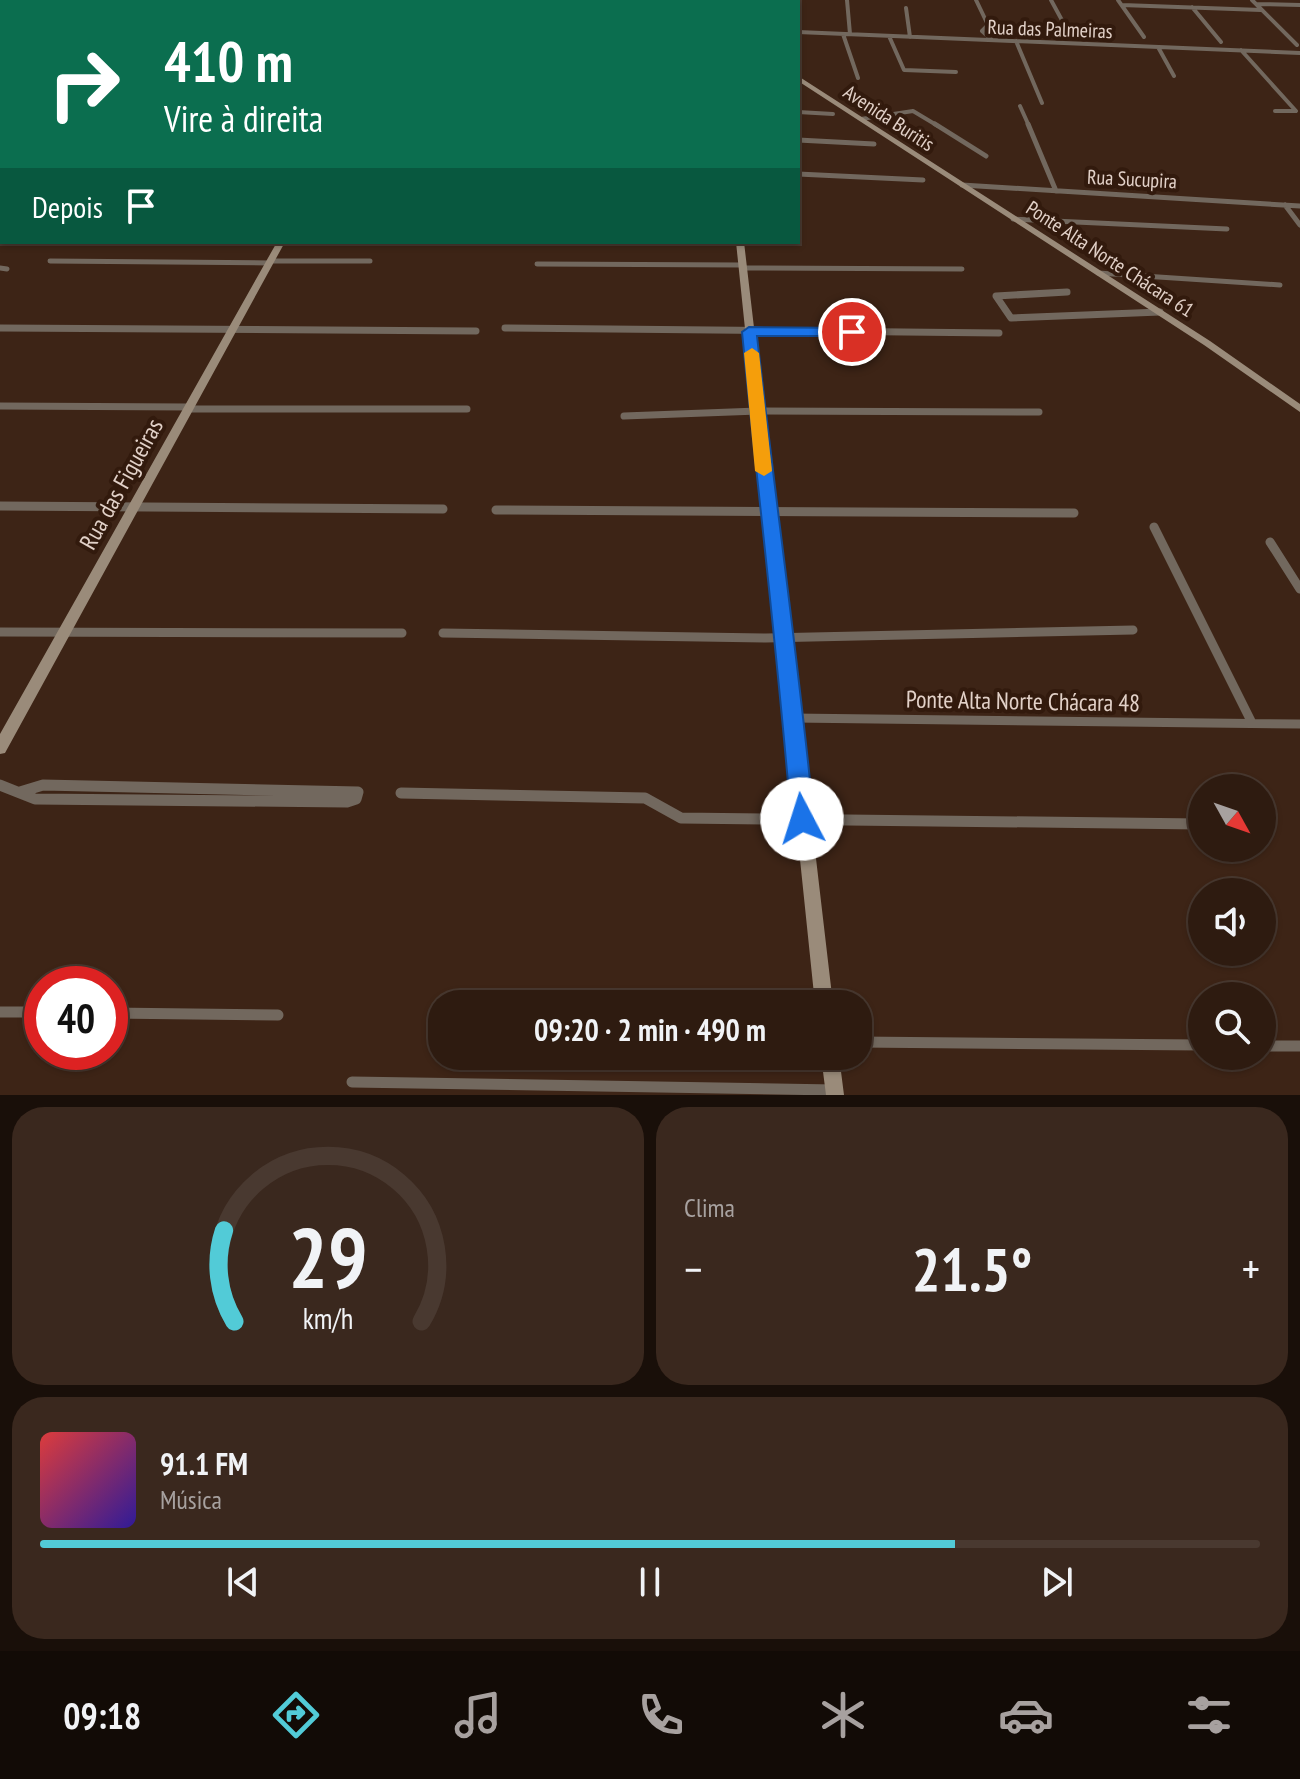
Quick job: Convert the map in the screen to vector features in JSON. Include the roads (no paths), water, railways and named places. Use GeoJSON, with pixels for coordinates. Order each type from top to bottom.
{"type":"FeatureCollection","features":[{"type":"Feature","properties":{"kind":"street"},"geometry":{"type":"LineString","coordinates":[[847,0],[850,34]]}},
{"type":"Feature","properties":{"kind":"street"},"geometry":{"type":"LineString","coordinates":[[976,0],[978,10],[988,25],[982,31],[992,40]]}},
{"type":"Feature","properties":{"kind":"street"},"geometry":{"type":"LineString","coordinates":[[1051,0],[1070,35]]}},
{"type":"Feature","properties":{"kind":"street"},"geometry":{"type":"LineString","coordinates":[[1120,2],[1261,10]]}},
{"type":"Feature","properties":{"kind":"street"},"geometry":{"type":"LineString","coordinates":[[1120,2],[1144,37]]}},
{"type":"Feature","properties":{"kind":"street"},"geometry":{"type":"LineString","coordinates":[[1254,2],[1300,5]]}},
{"type":"Feature","properties":{"kind":"street"},"geometry":{"type":"LineString","coordinates":[[1254,2],[1297,45]]}},
{"type":"Feature","properties":{"kind":"street"},"geometry":{"type":"LineString","coordinates":[[1192,7],[1221,42]]}},
{"type":"Feature","properties":{"kind":"street"},"geometry":{"type":"LineString","coordinates":[[906,8],[910,37]]}},
{"type":"Feature","properties":{"kind":"street","name":"Rua das Palmeiras"},"geometry":{"type":"LineString","coordinates":[[800,32],[1300,53]]}},
{"type":"Feature","properties":{"kind":"street"},"geometry":{"type":"LineString","coordinates":[[843,34],[858,78]]}},
{"type":"Feature","properties":{"kind":"street"},"geometry":{"type":"LineString","coordinates":[[889,36],[904,70],[956,72]]}},
{"type":"Feature","properties":{"kind":"street"},"geometry":{"type":"LineString","coordinates":[[1016,41],[1042,103]]}},
{"type":"Feature","properties":{"kind":"street"},"geometry":{"type":"LineString","coordinates":[[1158,47],[1174,76]]}},
{"type":"Feature","properties":{"kind":"street"},"geometry":{"type":"LineString","coordinates":[[1241,50],[1296,111],[1275,111]]}},
{"type":"Feature","properties":{"kind":"street","name":"Avenida Buritis"},"geometry":{"type":"LineString","coordinates":[[800,79],[962,185]]}},
{"type":"Feature","properties":{"kind":"street"},"geometry":{"type":"LineString","coordinates":[[1020,106],[1056,191]]}},
{"type":"Feature","properties":{"kind":"street"},"geometry":{"type":"LineString","coordinates":[[800,112],[833,114]]}},
{"type":"Feature","properties":{"kind":"street"},"geometry":{"type":"LineString","coordinates":[[861,119],[916,112],[986,156]]}},
{"type":"Feature","properties":{"kind":"street"},"geometry":{"type":"LineString","coordinates":[[800,140],[874,144]]}},
{"type":"Feature","properties":{"kind":"street"},"geometry":{"type":"LineString","coordinates":[[800,174],[923,180]]}},
{"type":"Feature","properties":{"kind":"street","name":"Rua Sucupira"},"geometry":{"type":"LineString","coordinates":[[962,185],[1300,206]]}},
{"type":"Feature","properties":{"kind":"street","name":"Ponte Alta Norte Chácara 61"},"geometry":{"type":"LineString","coordinates":[[962,185],[1160,312],[1300,409]]}},
{"type":"Feature","properties":{"kind":"street"},"geometry":{"type":"LineString","coordinates":[[985,200],[996,188]]}},
{"type":"Feature","properties":{"kind":"street"},"geometry":{"type":"LineString","coordinates":[[1285,205],[1300,225]]}},
{"type":"Feature","properties":{"kind":"street"},"geometry":{"type":"LineString","coordinates":[[1013,219],[1227,229]]}},
{"type":"Feature","properties":{"kind":"street","name":"Rua das Figueiras"},"geometry":{"type":"LineString","coordinates":[[0,748],[280,244]]}},
{"type":"Feature","properties":{"kind":"street"},"geometry":{"type":"LineString","coordinates":[[740,244],[822,990]]}},
{"type":"Feature","properties":{"kind":"street"},"geometry":{"type":"LineString","coordinates":[[50,261],[370,261]]}},
{"type":"Feature","properties":{"kind":"street"},"geometry":{"type":"LineString","coordinates":[[537,264],[962,269]]}},
{"type":"Feature","properties":{"kind":"street"},"geometry":{"type":"LineString","coordinates":[[1098,273],[1280,285]]}},
{"type":"Feature","properties":{"kind":"street"},"geometry":{"type":"LineString","coordinates":[[1067,292],[996,296],[1011,318],[1160,312]]}},
{"type":"Feature","properties":{"kind":"street"},"geometry":{"type":"LineString","coordinates":[[0,328],[476,331]]}},
{"type":"Feature","properties":{"kind":"street"},"geometry":{"type":"LineString","coordinates":[[505,328],[999,333]]}},
{"type":"Feature","properties":{"kind":"street"},"geometry":{"type":"LineString","coordinates":[[0,406],[467,409]]}},
{"type":"Feature","properties":{"kind":"street"},"geometry":{"type":"LineString","coordinates":[[624,416],[758,411],[1039,412]]}},
{"type":"Feature","properties":{"kind":"street"},"geometry":{"type":"LineString","coordinates":[[0,506],[443,509]]}},
{"type":"Feature","properties":{"kind":"street"},"geometry":{"type":"LineString","coordinates":[[496,510],[1074,513]]}},
{"type":"Feature","properties":{"kind":"street"},"geometry":{"type":"LineString","coordinates":[[1154,527],[1252,723]]}},
{"type":"Feature","properties":{"kind":"street"},"geometry":{"type":"LineString","coordinates":[[1270,542],[1300,589]]}},
{"type":"Feature","properties":{"kind":"street"},"geometry":{"type":"LineString","coordinates":[[443,633],[786,638],[1133,630]]}},
{"type":"Feature","properties":{"kind":"street"},"geometry":{"type":"LineString","coordinates":[[0,632],[402,633]]}},
{"type":"Feature","properties":{"kind":"street","name":"Ponte Alta Norte Chácara 48"},"geometry":{"type":"LineString","coordinates":[[793,718],[1300,724]]}},
{"type":"Feature","properties":{"kind":"street"},"geometry":{"type":"LineString","coordinates":[[0,785],[35,799],[347,802],[356,799],[358,792],[43,785],[20,792]]}},
{"type":"Feature","properties":{"kind":"street"},"geometry":{"type":"LineString","coordinates":[[154,801],[160,787]]}},
{"type":"Feature","properties":{"kind":"street"},"geometry":{"type":"LineString","coordinates":[[401,793],[645,798],[681,818],[1188,824]]}},
{"type":"Feature","properties":{"kind":"street"},"geometry":{"type":"LineString","coordinates":[[0,1012],[24,1012]]}},
{"type":"Feature","properties":{"kind":"street"},"geometry":{"type":"LineString","coordinates":[[128,1013],[278,1015]]}},
{"type":"Feature","properties":{"kind":"street"},"geometry":{"type":"LineString","coordinates":[[872,1042],[1188,1045]]}},
{"type":"Feature","properties":{"kind":"street"},"geometry":{"type":"LineString","coordinates":[[1276,1046],[1300,1046]]}},
{"type":"Feature","properties":{"kind":"street"},"geometry":{"type":"LineString","coordinates":[[352,1082],[835,1092],[832,1070]]}}]}
